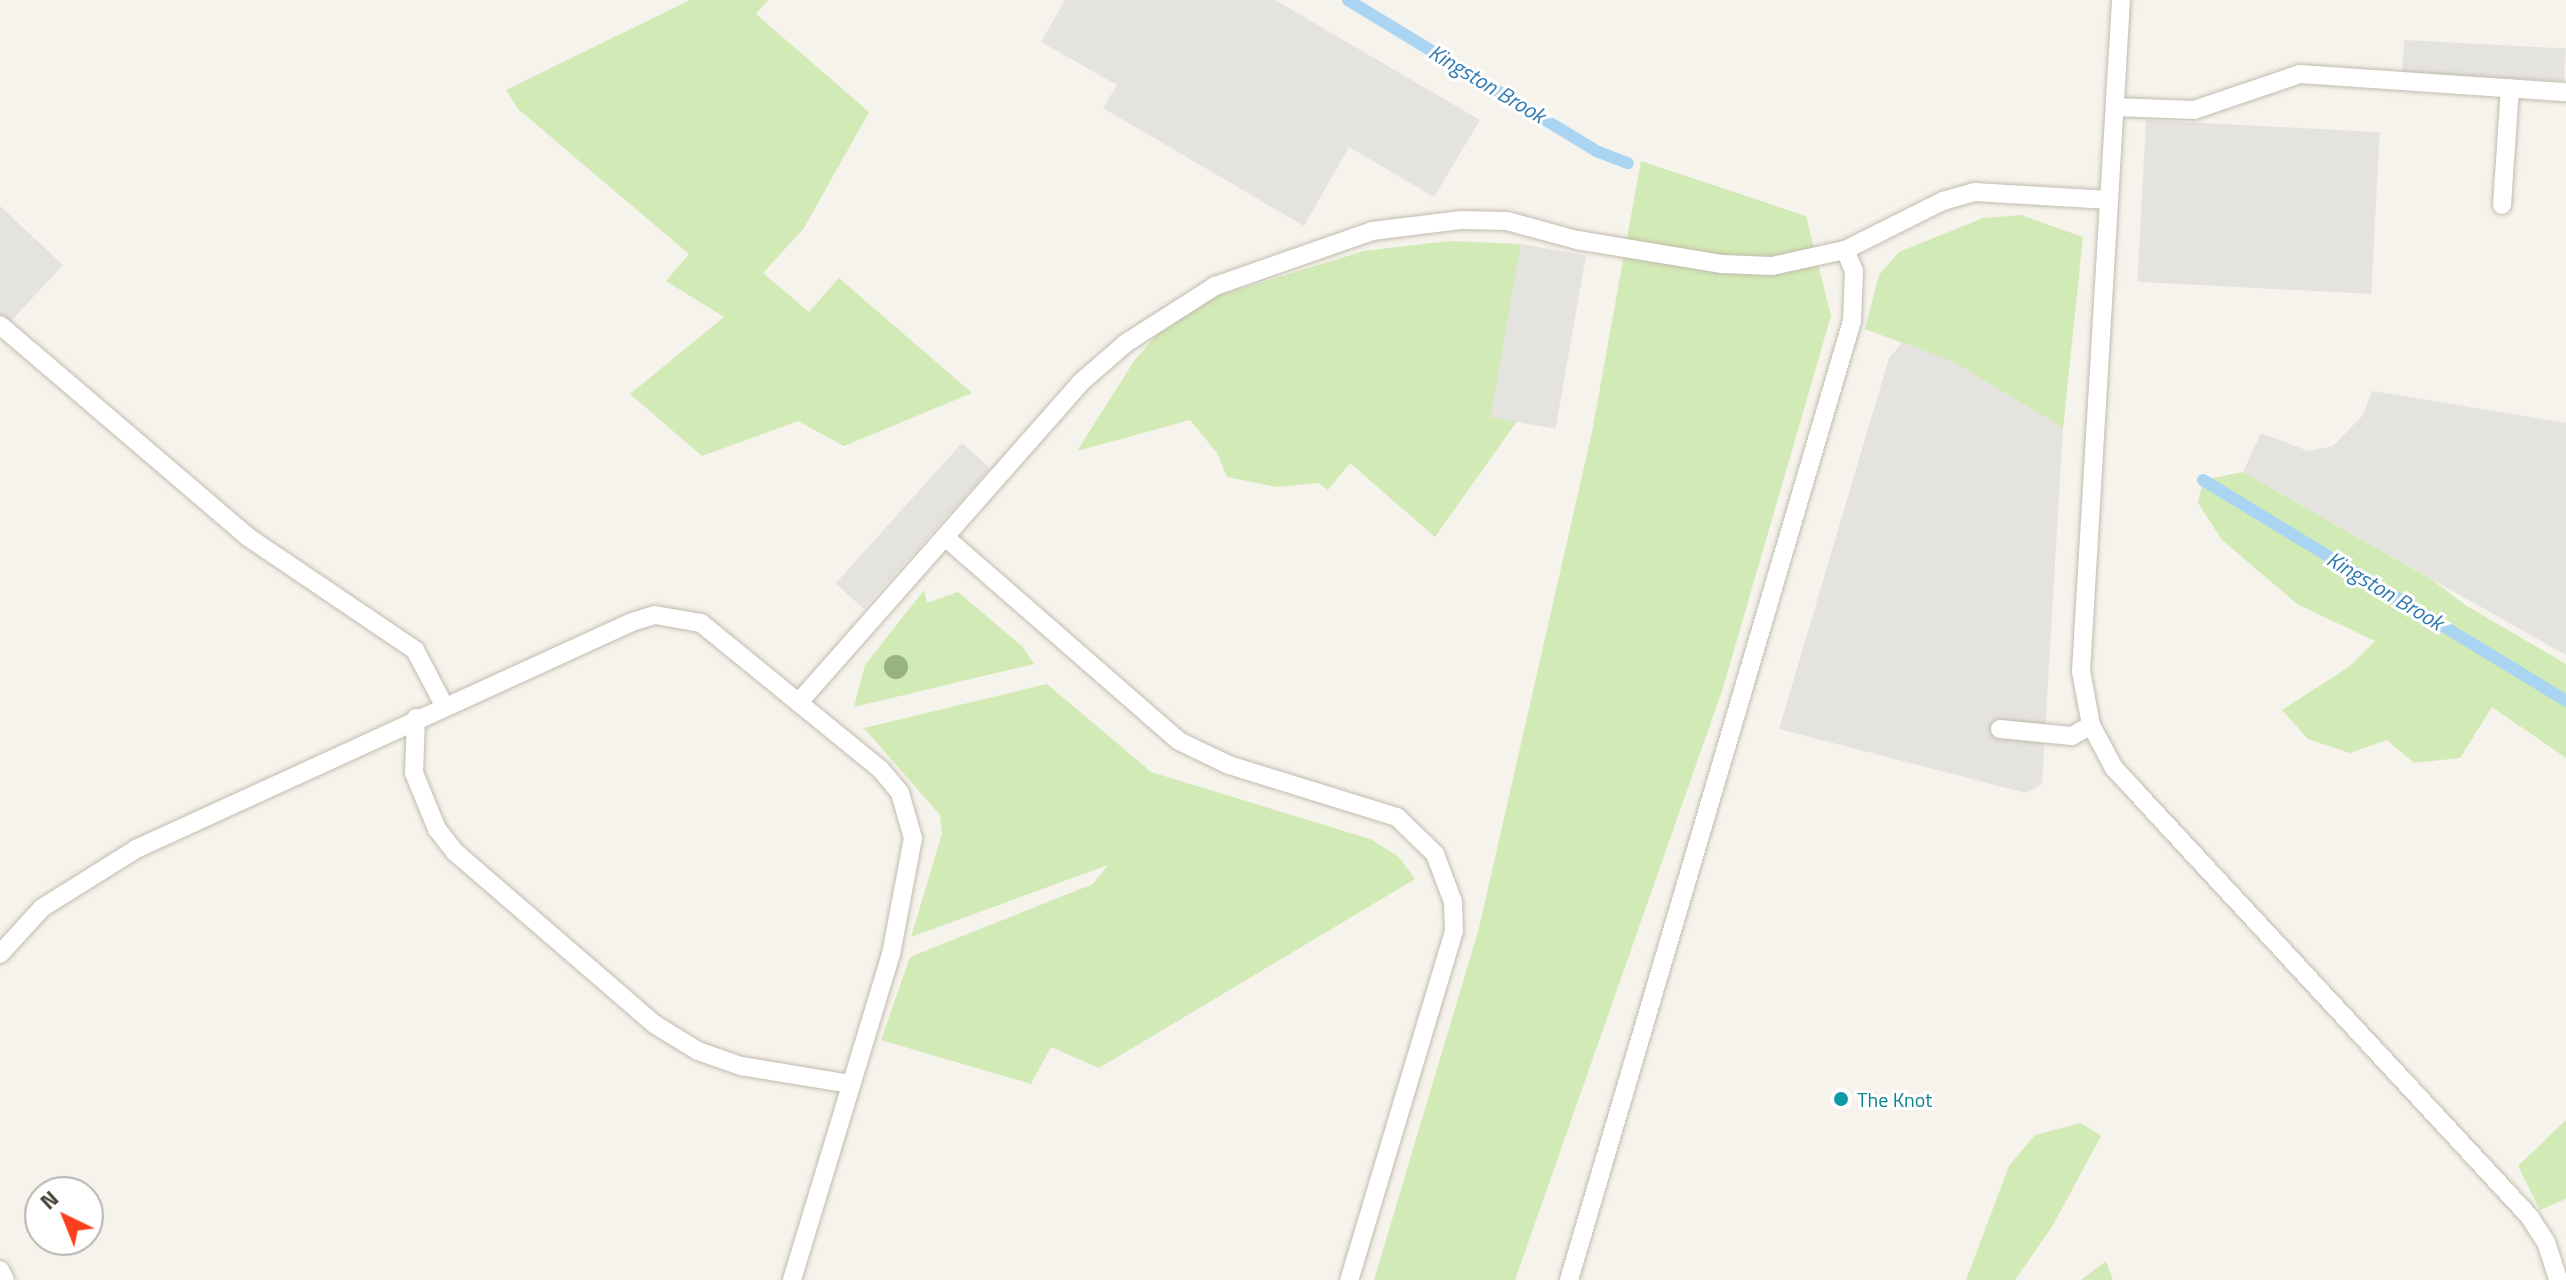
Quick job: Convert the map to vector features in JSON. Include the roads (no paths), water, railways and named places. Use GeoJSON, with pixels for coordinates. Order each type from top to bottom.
{"type":"FeatureCollection","features":[{"type":"Feature","properties":{"kind":"lane"},"geometry":{"type":"LineString","coordinates":[[2121,0],[2081,671],[2091,725],[2114,768],[2529,1216],[2546,1242],[2558,1280]]}},
{"type":"Feature","properties":{"kind":"lane"},"geometry":{"type":"LineString","coordinates":[[2115,107],[2194,110],[2300,74],[2566,92]]}},
{"type":"Feature","properties":{"kind":"lane"},"geometry":{"type":"LineString","coordinates":[[2502,205],[2510,88]]}},
{"type":"Feature","properties":{"kind":"lane"},"geometry":{"type":"LineString","coordinates":[[800,701],[1080,383],[1126,343],[1215,286],[1299,253],[1372,231],[1462,220],[1507,221],[1577,240],[1722,264],[1772,266],[1845,250],[1943,201],[1975,192],[2109,200]]}},
{"type":"Feature","properties":{"kind":"lane"},"geometry":{"type":"LineString","coordinates":[[1569,1280],[1852,321],[1854,271],[1845,250]]}},
{"type":"Feature","properties":{"kind":"lane"},"geometry":{"type":"LineString","coordinates":[[0,325],[248,537],[415,650],[444,705]]}},
{"type":"Feature","properties":{"kind":"lane"},"geometry":{"type":"LineString","coordinates":[[945,537],[1179,741],[1229,765],[1397,817],[1435,854],[1453,902],[1454,931],[1349,1280]]}},
{"type":"Feature","properties":{"kind":"lane"},"geometry":{"type":"LineString","coordinates":[[0,954],[42,908],[79,881],[416,718],[655,615],[701,623],[800,701],[900,793],[913,838],[891,954],[792,1280]]}},
{"type":"Feature","properties":{"kind":"lane"},"geometry":{"type":"LineString","coordinates":[[416,718],[414,773],[437,829],[455,852],[654,1024],[698,1051],[741,1066],[850,1084]]}},
{"type":"Feature","properties":{"kind":"lane"},"geometry":{"type":"LineString","coordinates":[[2000,729],[2072,736],[2091,725]]}},
{"type":"Feature","properties":{"kind":"lane"},"geometry":{"type":"LineString","coordinates":[[0,1270],[5,1280]]}},
{"type":"Feature","properties":{"kind":"waterway","name":"Kingston Brook"},"geometry":{"type":"LineString","coordinates":[[1348,0],[1596,151],[1628,163]]}},
{"type":"Feature","properties":{"kind":"waterway","name":"Kingston Brook"},"geometry":{"type":"LineString","coordinates":[[2203,480],[2566,701]]}},
{"type":"Feature","properties":{"kind":"place","name":"The Knot"},"geometry":{"type":"Point","coordinates":[1841,1099]}}]}
